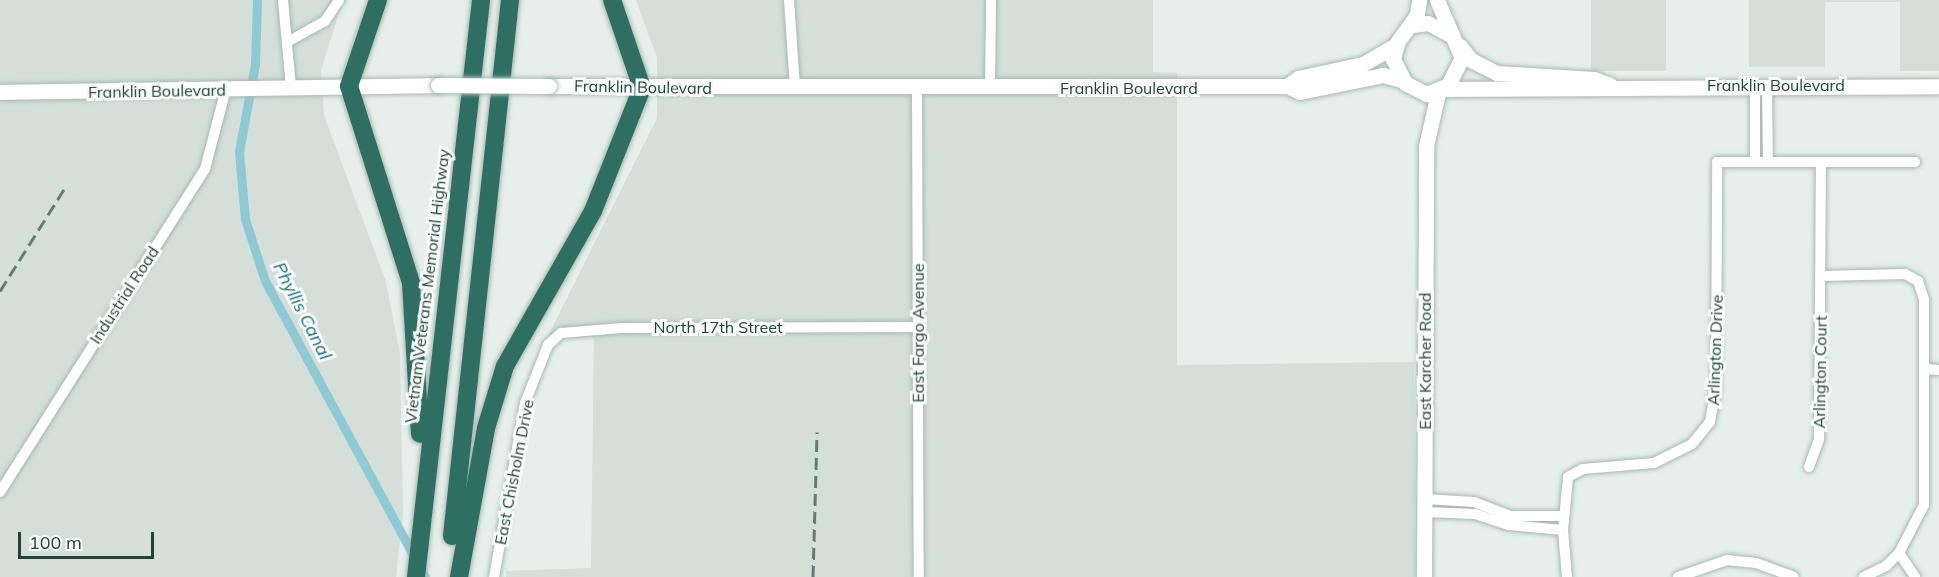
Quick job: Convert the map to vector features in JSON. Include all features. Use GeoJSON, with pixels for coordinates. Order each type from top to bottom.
{"type":"FeatureCollection","features":[{"type":"Feature","properties":{"kind":"highway"},"geometry":{"type":"LineString","coordinates":[[378,0],[349,86],[411,283],[420,427],[417,541]]}},
{"type":"Feature","properties":{"kind":"highway","name":"Vietnam Veterans Memorial Highway"},"geometry":{"type":"LineString","coordinates":[[416,577],[417,541],[481,0]]}},
{"type":"Feature","properties":{"kind":"highway"},"geometry":{"type":"LineString","coordinates":[[447,577],[510,0]]}},
{"type":"Feature","properties":{"kind":"highway"},"geometry":{"type":"LineString","coordinates":[[459,577],[486,428],[505,366],[593,211],[642,88],[612,0]]}},
{"type":"Feature","properties":{"kind":"main road"},"geometry":{"type":"LineString","coordinates":[[1419,0],[1412,26],[1397,44],[1393,59],[1408,85],[1426,146]]}},
{"type":"Feature","properties":{"kind":"main road"},"geometry":{"type":"LineString","coordinates":[[1426,146],[1441,91],[1460,69],[1456,41],[1437,0]]}},
{"type":"Feature","properties":{"kind":"main road"},"geometry":{"type":"LineString","coordinates":[[1412,26],[1428,23],[1456,41]]}},
{"type":"Feature","properties":{"kind":"main road","name":"Franklin Boulevard"},"geometry":{"type":"LineString","coordinates":[[1456,41],[1471,60],[1497,73],[1594,79],[1613,86]]}},
{"type":"Feature","properties":{"kind":"main road","name":"Franklin Boulevard"},"geometry":{"type":"LineString","coordinates":[[1287,86],[1298,78],[1364,64],[1397,44]]}},
{"type":"Feature","properties":{"kind":"main road","name":"Franklin Boulevard"},"geometry":{"type":"LineString","coordinates":[[0,92],[438,85],[642,88],[1287,86],[1300,92],[1383,75],[1408,85]]}},
{"type":"Feature","properties":{"kind":"main road"},"geometry":{"type":"LineString","coordinates":[[1408,85],[1441,91]]}},
{"type":"Feature","properties":{"kind":"main road","name":"Franklin Boulevard"},"geometry":{"type":"LineString","coordinates":[[1441,91],[1563,91],[1613,86],[1939,86]]}},
{"type":"Feature","properties":{"kind":"main road","name":"East Karcher Road"},"geometry":{"type":"LineString","coordinates":[[1424,577],[1426,146]]}},
{"type":"Feature","properties":{"kind":"street"},"geometry":{"type":"LineString","coordinates":[[283,0],[289,41],[291,88]]}},
{"type":"Feature","properties":{"kind":"street"},"geometry":{"type":"LineString","coordinates":[[289,41],[325,21],[339,0]]}},
{"type":"Feature","properties":{"kind":"street"},"geometry":{"type":"LineString","coordinates":[[789,0],[795,88]]}},
{"type":"Feature","properties":{"kind":"street"},"geometry":{"type":"LineString","coordinates":[[990,88],[991,0]]}},
{"type":"Feature","properties":{"kind":"street"},"geometry":{"type":"LineString","coordinates":[[1755,162],[1761,85]]}},
{"type":"Feature","properties":{"kind":"street"},"geometry":{"type":"LineString","coordinates":[[1761,85],[1768,162]]}},
{"type":"Feature","properties":{"kind":"street","name":"East Fargo Avenue"},"geometry":{"type":"LineString","coordinates":[[917,88],[920,577]]}},
{"type":"Feature","properties":{"kind":"street","name":"Industrial Road"},"geometry":{"type":"LineString","coordinates":[[0,492],[205,169],[234,89]]}},
{"type":"Feature","properties":{"kind":"street","name":"Arlington Drive"},"geometry":{"type":"LineString","coordinates":[[1567,577],[1563,530],[1564,486],[1574,472],[1654,463],[1692,444],[1710,422],[1717,366],[1717,162],[1915,162]]}},
{"type":"Feature","properties":{"kind":"street"},"geometry":{"type":"LineString","coordinates":[[1821,163],[1821,276],[1905,274],[1918,281],[1924,299],[1926,369],[1924,506],[1899,553],[1863,577]]}},
{"type":"Feature","properties":{"kind":"street","name":"Arlington Court"},"geometry":{"type":"LineString","coordinates":[[1809,467],[1819,440],[1821,276]]}},
{"type":"Feature","properties":{"kind":"street","name":"North 17th Street"},"geometry":{"type":"LineString","coordinates":[[539,368],[554,338],[570,329],[918,327]]}},
{"type":"Feature","properties":{"kind":"street","name":"East Chisholm Drive"},"geometry":{"type":"LineString","coordinates":[[494,577],[525,403],[539,368]]}},
{"type":"Feature","properties":{"kind":"street"},"geometry":{"type":"LineString","coordinates":[[1926,369],[1939,370]]}},
{"type":"Feature","properties":{"kind":"street"},"geometry":{"type":"LineString","coordinates":[[1425,506],[1474,502],[1510,516],[1563,516]]}},
{"type":"Feature","properties":{"kind":"street"},"geometry":{"type":"LineString","coordinates":[[1425,506],[1475,514],[1509,525],[1563,530]]}},
{"type":"Feature","properties":{"kind":"street"},"geometry":{"type":"LineString","coordinates":[[1899,553],[1915,577]]}},
{"type":"Feature","properties":{"kind":"street"},"geometry":{"type":"LineString","coordinates":[[1678,577],[1728,561],[1756,563],[1794,577]]}},
{"type":"Feature","properties":{"kind":"shaded area"},"geometry":{"type":"Polygon","coordinates":[[[0,0],[343,0],[321,70],[324,115],[386,282],[400,354],[403,514],[396,577],[0,577],[0,0]]]}},
{"type":"Feature","properties":{"kind":"shaded area"},"geometry":{"type":"Polygon","coordinates":[[[636,0],[1153,0],[1153,72],[1177,73],[1177,365],[1414,362],[1415,577],[506,577],[506,571],[591,568],[594,337],[548,336],[657,118],[657,58],[636,0]]]}},
{"type":"Feature","properties":{"kind":"shaded area"},"geometry":{"type":"Polygon","coordinates":[[[1591,0],[1666,0],[1666,71],[1591,71],[1591,0]]]}},
{"type":"Feature","properties":{"kind":"shaded area"},"geometry":{"type":"Polygon","coordinates":[[[1749,0],[1939,0],[1939,71],[1900,71],[1900,2],[1825,2],[1825,67],[1749,67],[1749,0]]]}},
{"type":"Feature","properties":{"kind":"waterway","name":"Phyllis Canal"},"geometry":{"type":"LineString","coordinates":[[257,0],[255,64],[239,152],[245,219],[265,281],[425,577]]}},
{"type":"Feature","properties":{"kind":"railway"},"geometry":{"type":"LineString","coordinates":[[0,291],[66,186]]}},
{"type":"Feature","properties":{"kind":"railway"},"geometry":{"type":"LineString","coordinates":[[813,577],[817,432]]}}]}
